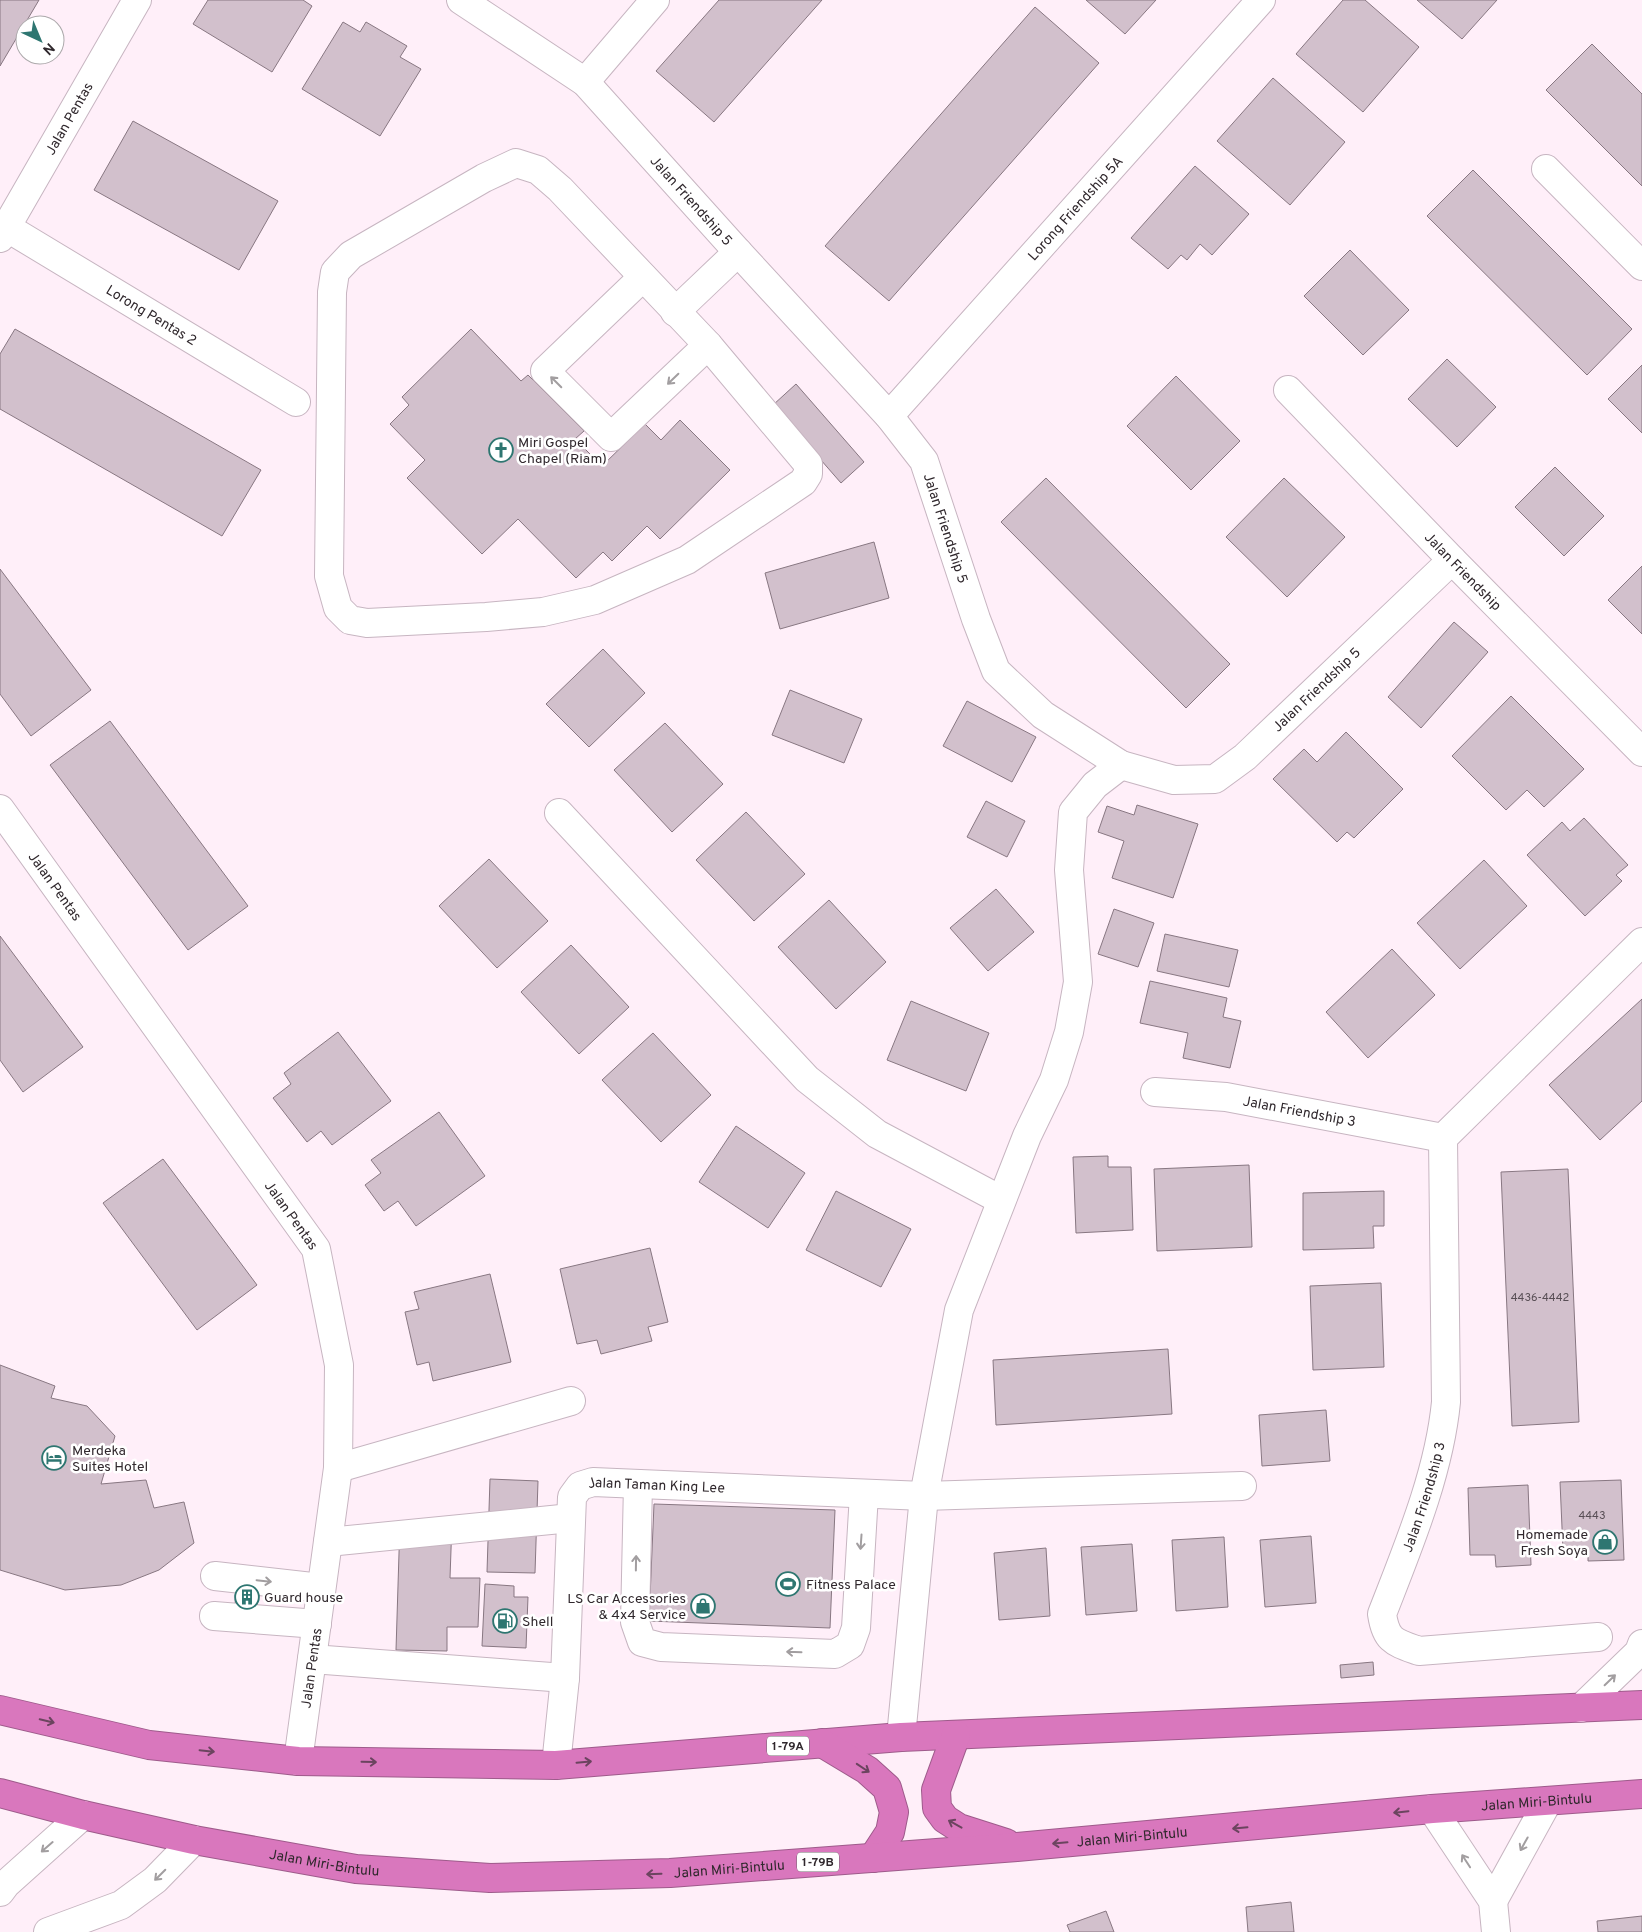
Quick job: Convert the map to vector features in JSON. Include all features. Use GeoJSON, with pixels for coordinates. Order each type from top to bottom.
{"type":"FeatureCollection","features":[{"type":"Feature","properties":{"kind":"highway","name":"1-79A"},"geometry":{"type":"LineString","coordinates":[[0,1710],[149,1745],[298,1761],[556,1764],[901,1737],[1642,1705]]}},
{"type":"Feature","properties":{"kind":"highway"},"geometry":{"type":"LineString","coordinates":[[956,1735],[936,1790],[937,1808],[945,1819],[959,1828],[1017,1847]]}},
{"type":"Feature","properties":{"kind":"highway"},"geometry":{"type":"LineString","coordinates":[[822,1743],[867,1770],[887,1788],[894,1812],[890,1832],[873,1858]]}},
{"type":"Feature","properties":{"kind":"highway","name":"Jalan Miri-Bintulu"},"geometry":{"type":"LineString","coordinates":[[0,1793],[83,1815],[194,1840],[356,1869],[490,1878],[670,1873],[1017,1847],[1432,1809],[1642,1794]]}},
{"type":"Feature","properties":{"kind":"street","name":"Jalan Pentas"},"geometry":{"type":"LineString","coordinates":[[3,233],[137,0]]}},
{"type":"Feature","properties":{"kind":"street","name":"Jalan Friendship 5"},"geometry":{"type":"LineString","coordinates":[[461,0],[585,82],[888,416],[924,461],[976,619],[996,671],[1044,715],[1121,765],[1174,780],[1215,779],[1245,757],[1452,560]]}},
{"type":"Feature","properties":{"kind":"street"},"geometry":{"type":"LineString","coordinates":[[585,82],[655,0]]}},
{"type":"Feature","properties":{"kind":"street","name":"Lorong Friendship 5A"},"geometry":{"type":"LineString","coordinates":[[888,416],[1261,0]]}},
{"type":"Feature","properties":{"kind":"street"},"geometry":{"type":"LineString","coordinates":[[516,164],[538,170],[560,189],[643,278],[708,345],[808,464],[808,474],[803,482],[687,560],[595,600],[543,612],[486,617],[366,623],[350,620],[338,608],[329,576],[332,292],[335,272],[351,256],[484,178],[516,164]]}},
{"type":"Feature","properties":{"kind":"street"},"geometry":{"type":"LineString","coordinates":[[1546,169],[1642,266]]}},
{"type":"Feature","properties":{"kind":"street","name":"Lorong Pentas 2"},"geometry":{"type":"LineString","coordinates":[[3,233],[296,402]]}},
{"type":"Feature","properties":{"kind":"street"},"geometry":{"type":"LineString","coordinates":[[675,312],[738,252]]}},
{"type":"Feature","properties":{"kind":"street"},"geometry":{"type":"LineString","coordinates":[[643,278],[545,371],[611,437],[708,345]]}},
{"type":"Feature","properties":{"kind":"street","name":"Jalan Friendship"},"geometry":{"type":"LineString","coordinates":[[1288,390],[1452,560],[1642,752]]}},
{"type":"Feature","properties":{"kind":"street"},"geometry":{"type":"LineString","coordinates":[[901,1737],[924,1496],[959,1310],[1027,1136],[1054,1080],[1069,1032],[1078,982],[1069,870],[1073,812],[1095,785],[1121,765]]}},
{"type":"Feature","properties":{"kind":"street","name":"Jalan Pentas"},"geometry":{"type":"LineString","coordinates":[[0,809],[316,1248],[339,1365],[338,1468],[298,1761]]}},
{"type":"Feature","properties":{"kind":"street"},"geometry":{"type":"LineString","coordinates":[[559,813],[807,1079],[877,1134],[1001,1200]]}},
{"type":"Feature","properties":{"kind":"street"},"geometry":{"type":"LineString","coordinates":[[1443,1138],[1642,942]]}},
{"type":"Feature","properties":{"kind":"street","name":"Jalan Friendship 3"},"geometry":{"type":"LineString","coordinates":[[1155,1092],[1226,1097],[1443,1138],[1446,1402],[1443,1432],[1435,1465],[1382,1614],[1385,1630],[1396,1642],[1419,1651],[1598,1637]]}},
{"type":"Feature","properties":{"kind":"street"},"geometry":{"type":"LineString","coordinates":[[338,1468],[571,1402]]}},
{"type":"Feature","properties":{"kind":"street","name":"Jalan Taman King Lee"},"geometry":{"type":"LineString","coordinates":[[556,1764],[565,1678],[572,1497],[580,1486],[593,1482],[924,1496],[1242,1486]]}},
{"type":"Feature","properties":{"kind":"street"},"geometry":{"type":"LineString","coordinates":[[638,1484],[635,1622],[642,1642],[660,1647],[835,1654],[850,1645],[856,1628],[864,1494]]}},
{"type":"Feature","properties":{"kind":"street"},"geometry":{"type":"LineString","coordinates":[[328,1542],[571,1518]]}},
{"type":"Feature","properties":{"kind":"street"},"geometry":{"type":"LineString","coordinates":[[215,1576],[322,1588]]}},
{"type":"Feature","properties":{"kind":"street"},"geometry":{"type":"LineString","coordinates":[[214,1616],[317,1624]]}},
{"type":"Feature","properties":{"kind":"street"},"geometry":{"type":"LineString","coordinates":[[1581,1708],[1641,1651]]}},
{"type":"Feature","properties":{"kind":"street"},"geometry":{"type":"LineString","coordinates":[[312,1659],[565,1678]]}},
{"type":"Feature","properties":{"kind":"street"},"geometry":{"type":"LineString","coordinates":[[1493,1901],[1548,1802]]}},
{"type":"Feature","properties":{"kind":"street"},"geometry":{"type":"LineString","coordinates":[[1432,1809],[1493,1901],[1496,1932]]}},
{"type":"Feature","properties":{"kind":"street"},"geometry":{"type":"LineString","coordinates":[[0,1892],[6,1884],[83,1815]]}},
{"type":"Feature","properties":{"kind":"street"},"geometry":{"type":"LineString","coordinates":[[48,1932],[121,1905],[155,1880],[194,1840]]}},
{"type":"Feature","properties":{"kind":"building"},"geometry":{"type":"Polygon","coordinates":[[[0,0],[39,0],[30,15],[15,15],[15,41],[0,66],[0,0]]]}},
{"type":"Feature","properties":{"kind":"building"},"geometry":{"type":"Polygon","coordinates":[[[208,0],[303,0],[312,6],[272,72],[193,24],[208,0]]]}},
{"type":"Feature","properties":{"kind":"building"},"geometry":{"type":"Polygon","coordinates":[[[719,0],[822,0],[714,122],[656,71],[719,0]]]}},
{"type":"Feature","properties":{"kind":"building"},"geometry":{"type":"Polygon","coordinates":[[[1086,0],[1156,0],[1125,34],[1086,0]]]}},
{"type":"Feature","properties":{"kind":"building"},"geometry":{"type":"Polygon","coordinates":[[[1343,0],[1365,0],[1419,47],[1363,112],[1296,54],[1343,0]]]}},
{"type":"Feature","properties":{"kind":"building"},"geometry":{"type":"Polygon","coordinates":[[[1417,0],[1497,0],[1462,39],[1417,0]]]}},
{"type":"Feature","properties":{"kind":"building"},"geometry":{"type":"Polygon","coordinates":[[[1035,7],[1099,63],[889,301],[825,246],[1035,7]]]}},
{"type":"Feature","properties":{"kind":"building"},"geometry":{"type":"Polygon","coordinates":[[[343,22],[360,32],[366,22],[407,46],[400,57],[421,69],[380,136],[302,89],[343,22]]]}},
{"type":"Feature","properties":{"kind":"building"},"geometry":{"type":"Polygon","coordinates":[[[1592,44],[1642,94],[1642,186],[1546,90],[1592,44]]]}},
{"type":"Feature","properties":{"kind":"building"},"geometry":{"type":"Polygon","coordinates":[[[1273,78],[1345,142],[1290,205],[1217,141],[1273,78]]]}},
{"type":"Feature","properties":{"kind":"building"},"geometry":{"type":"Polygon","coordinates":[[[133,121],[278,201],[239,270],[94,190],[133,121]]]}},
{"type":"Feature","properties":{"kind":"building"},"geometry":{"type":"Polygon","coordinates":[[[1195,166],[1249,214],[1212,255],[1200,244],[1187,260],[1181,255],[1168,269],[1131,238],[1195,166]]]}},
{"type":"Feature","properties":{"kind":"building"},"geometry":{"type":"Polygon","coordinates":[[[1473,170],[1632,329],[1587,375],[1427,216],[1473,170]]]}},
{"type":"Feature","properties":{"kind":"building"},"geometry":{"type":"Polygon","coordinates":[[[1350,250],[1409,310],[1363,355],[1304,296],[1350,250]]]}},
{"type":"Feature","properties":{"kind":"building"},"geometry":{"type":"Polygon","coordinates":[[[15,329],[261,470],[222,536],[0,409],[0,354],[15,329]]]}},
{"type":"Feature","properties":{"kind":"building","name":"Miri Gospel Chapel (Riam)"},"geometry":{"type":"Polygon","coordinates":[[[471,329],[521,381],[528,375],[584,431],[575,439],[602,466],[645,424],[661,440],[680,420],[730,470],[660,539],[647,526],[612,561],[603,552],[576,578],[518,519],[482,554],[407,478],[425,460],[390,424],[409,405],[402,397],[471,329]]]}},
{"type":"Feature","properties":{"kind":"building"},"geometry":{"type":"Polygon","coordinates":[[[1447,359],[1496,407],[1457,447],[1408,399],[1447,359]]]}},
{"type":"Feature","properties":{"kind":"building"},"geometry":{"type":"Polygon","coordinates":[[[1642,365],[1642,433],[1608,399],[1642,365]]]}},
{"type":"Feature","properties":{"kind":"building"},"geometry":{"type":"Polygon","coordinates":[[[1176,376],[1240,441],[1191,490],[1127,426],[1176,376]]]}},
{"type":"Feature","properties":{"kind":"building"},"geometry":{"type":"Polygon","coordinates":[[[796,384],[864,462],[841,483],[773,405],[796,384]]]}},
{"type":"Feature","properties":{"kind":"building"},"geometry":{"type":"Polygon","coordinates":[[[1555,467],[1604,516],[1564,556],[1515,507],[1555,467]]]}},
{"type":"Feature","properties":{"kind":"building"},"geometry":{"type":"Polygon","coordinates":[[[1046,478],[1230,664],[1186,708],[1001,522],[1046,478]]]}},
{"type":"Feature","properties":{"kind":"building"},"geometry":{"type":"Polygon","coordinates":[[[1284,478],[1345,537],[1287,597],[1226,537],[1284,478]]]}},
{"type":"Feature","properties":{"kind":"building"},"geometry":{"type":"Polygon","coordinates":[[[874,542],[889,598],[780,629],[765,573],[874,542]]]}},
{"type":"Feature","properties":{"kind":"building"},"geometry":{"type":"Polygon","coordinates":[[[1642,566],[1642,634],[1608,600],[1642,566]]]}},
{"type":"Feature","properties":{"kind":"building"},"geometry":{"type":"Polygon","coordinates":[[[0,569],[91,690],[31,736],[0,694],[0,569]]]}},
{"type":"Feature","properties":{"kind":"building"},"geometry":{"type":"Polygon","coordinates":[[[1454,622],[1488,652],[1421,728],[1388,697],[1454,622]]]}},
{"type":"Feature","properties":{"kind":"building"},"geometry":{"type":"Polygon","coordinates":[[[603,649],[645,693],[589,747],[546,704],[603,649]]]}},
{"type":"Feature","properties":{"kind":"building"},"geometry":{"type":"Polygon","coordinates":[[[790,690],[862,719],[844,763],[772,735],[790,690]]]}},
{"type":"Feature","properties":{"kind":"building"},"geometry":{"type":"Polygon","coordinates":[[[1511,696],[1584,769],[1544,807],[1527,790],[1506,810],[1452,756],[1511,696]]]}},
{"type":"Feature","properties":{"kind":"building"},"geometry":{"type":"Polygon","coordinates":[[[967,701],[1036,737],[1012,782],[943,746],[967,701]]]}},
{"type":"Feature","properties":{"kind":"building"},"geometry":{"type":"Polygon","coordinates":[[[110,721],[248,906],[188,950],[50,765],[110,721]]]}},
{"type":"Feature","properties":{"kind":"building"},"geometry":{"type":"Polygon","coordinates":[[[665,723],[723,784],[672,832],[614,770],[665,723]]]}},
{"type":"Feature","properties":{"kind":"building"},"geometry":{"type":"Polygon","coordinates":[[[1346,732],[1403,789],[1354,838],[1347,832],[1337,842],[1273,779],[1304,749],[1317,762],[1346,732]]]}},
{"type":"Feature","properties":{"kind":"building"},"geometry":{"type":"Polygon","coordinates":[[[986,801],[1025,821],[1007,857],[967,837],[986,801]]]}},
{"type":"Feature","properties":{"kind":"building"},"geometry":{"type":"Polygon","coordinates":[[[1137,805],[1198,824],[1173,898],[1112,878],[1124,841],[1098,832],[1107,806],[1134,815],[1137,805]]]}},
{"type":"Feature","properties":{"kind":"building"},"geometry":{"type":"Polygon","coordinates":[[[746,812],[805,874],[754,921],[696,860],[746,812]]]}},
{"type":"Feature","properties":{"kind":"building"},"geometry":{"type":"Polygon","coordinates":[[[1584,818],[1628,865],[1616,875],[1622,881],[1585,916],[1527,855],[1562,822],[1570,831],[1584,818]]]}},
{"type":"Feature","properties":{"kind":"building"},"geometry":{"type":"Polygon","coordinates":[[[489,859],[548,921],[497,968],[439,906],[489,859]]]}},
{"type":"Feature","properties":{"kind":"building"},"geometry":{"type":"Polygon","coordinates":[[[1484,860],[1527,906],[1460,969],[1417,923],[1484,860]]]}},
{"type":"Feature","properties":{"kind":"building"},"geometry":{"type":"Polygon","coordinates":[[[996,889],[1034,932],[988,971],[950,928],[996,889]]]}},
{"type":"Feature","properties":{"kind":"building"},"geometry":{"type":"Polygon","coordinates":[[[829,900],[886,962],[836,1009],[778,947],[829,900]]]}},
{"type":"Feature","properties":{"kind":"building"},"geometry":{"type":"Polygon","coordinates":[[[1114,909],[1154,923],[1138,967],[1098,954],[1114,909]]]}},
{"type":"Feature","properties":{"kind":"building"},"geometry":{"type":"Polygon","coordinates":[[[1165,934],[1238,950],[1229,987],[1157,971],[1165,934]]]}},
{"type":"Feature","properties":{"kind":"building"},"geometry":{"type":"Polygon","coordinates":[[[0,936],[83,1047],[23,1092],[0,1060],[0,936]]]}},
{"type":"Feature","properties":{"kind":"building"},"geometry":{"type":"Polygon","coordinates":[[[571,945],[629,1007],[579,1054],[521,992],[571,945]]]}},
{"type":"Feature","properties":{"kind":"building"},"geometry":{"type":"Polygon","coordinates":[[[1392,949],[1435,995],[1368,1058],[1326,1012],[1392,949]]]}},
{"type":"Feature","properties":{"kind":"building"},"geometry":{"type":"Polygon","coordinates":[[[1150,981],[1227,998],[1223,1017],[1241,1021],[1230,1068],[1183,1058],[1188,1033],[1140,1023],[1150,981]]]}},
{"type":"Feature","properties":{"kind":"building"},"geometry":{"type":"Polygon","coordinates":[[[1642,999],[1642,1101],[1600,1140],[1549,1085],[1642,999]]]}},
{"type":"Feature","properties":{"kind":"building"},"geometry":{"type":"Polygon","coordinates":[[[911,1001],[989,1033],[966,1091],[887,1060],[911,1001]]]}},
{"type":"Feature","properties":{"kind":"building"},"geometry":{"type":"Polygon","coordinates":[[[338,1032],[391,1101],[332,1145],[321,1131],[307,1142],[273,1098],[291,1084],[284,1073],[338,1032]]]}},
{"type":"Feature","properties":{"kind":"building"},"geometry":{"type":"Polygon","coordinates":[[[653,1033],[711,1095],[661,1142],[602,1080],[653,1033]]]}},
{"type":"Feature","properties":{"kind":"building"},"geometry":{"type":"Polygon","coordinates":[[[439,1112],[485,1176],[416,1226],[398,1201],[384,1211],[365,1185],[381,1173],[371,1160],[439,1112]]]}},
{"type":"Feature","properties":{"kind":"building"},"geometry":{"type":"Polygon","coordinates":[[[736,1126],[805,1173],[768,1228],[699,1182],[736,1126]]]}},
{"type":"Feature","properties":{"kind":"building"},"geometry":{"type":"Polygon","coordinates":[[[1108,1156],[1108,1167],[1131,1167],[1133,1230],[1076,1233],[1073,1157],[1108,1156]]]}},
{"type":"Feature","properties":{"kind":"building"},"geometry":{"type":"Polygon","coordinates":[[[163,1159],[257,1285],[197,1330],[103,1203],[163,1159]]]}},
{"type":"Feature","properties":{"kind":"building"},"geometry":{"type":"Polygon","coordinates":[[[1249,1165],[1252,1247],[1157,1251],[1154,1169],[1249,1165]]]}},
{"type":"Feature","properties":{"kind":"building"},"geometry":{"type":"Polygon","coordinates":[[[1568,1169],[1579,1422],[1512,1426],[1501,1172],[1568,1169]]]}},
{"type":"Feature","properties":{"kind":"building"},"geometry":{"type":"Polygon","coordinates":[[[836,1191],[911,1229],[881,1287],[806,1250],[836,1191]]]}},
{"type":"Feature","properties":{"kind":"building"},"geometry":{"type":"Polygon","coordinates":[[[1384,1191],[1384,1226],[1373,1226],[1374,1248],[1303,1250],[1303,1193],[1384,1191]]]}},
{"type":"Feature","properties":{"kind":"building"},"geometry":{"type":"Polygon","coordinates":[[[650,1248],[668,1322],[648,1327],[652,1341],[601,1354],[597,1340],[577,1344],[560,1269],[650,1248]]]}},
{"type":"Feature","properties":{"kind":"building"},"geometry":{"type":"Polygon","coordinates":[[[490,1274],[511,1362],[433,1381],[429,1362],[417,1365],[405,1312],[419,1309],[414,1292],[490,1274]]]}},
{"type":"Feature","properties":{"kind":"building"},"geometry":{"type":"Polygon","coordinates":[[[1381,1283],[1384,1367],[1313,1370],[1310,1286],[1381,1283]]]}},
{"type":"Feature","properties":{"kind":"building"},"geometry":{"type":"Polygon","coordinates":[[[1168,1349],[1172,1414],[996,1425],[993,1360],[1168,1349]]]}},
{"type":"Feature","properties":{"kind":"building","name":"Merdeka Suites Hotel"},"geometry":{"type":"Polygon","coordinates":[[[0,1365],[55,1386],[51,1398],[87,1406],[115,1436],[101,1484],[146,1480],[154,1508],[184,1502],[194,1543],[159,1570],[121,1585],[65,1590],[0,1570],[0,1365]]]}},
{"type":"Feature","properties":{"kind":"building"},"geometry":{"type":"Polygon","coordinates":[[[1326,1410],[1330,1461],[1262,1466],[1259,1415],[1326,1410]]]}},
{"type":"Feature","properties":{"kind":"building"},"geometry":{"type":"Polygon","coordinates":[[[490,1479],[538,1481],[535,1573],[487,1572],[490,1479]]]}},
{"type":"Feature","properties":{"kind":"building"},"geometry":{"type":"Polygon","coordinates":[[[1621,1480],[1624,1560],[1588,1561],[1588,1548],[1563,1550],[1560,1482],[1621,1480]]]}},
{"type":"Feature","properties":{"kind":"building"},"geometry":{"type":"Polygon","coordinates":[[[1528,1485],[1531,1565],[1496,1567],[1495,1555],[1470,1555],[1468,1488],[1528,1485]]]}},
{"type":"Feature","properties":{"kind":"building"},"geometry":{"type":"Polygon","coordinates":[[[654,1504],[835,1510],[830,1628],[649,1621],[654,1504]]]}},
{"type":"Feature","properties":{"kind":"building"},"geometry":{"type":"Polygon","coordinates":[[[400,1521],[452,1522],[450,1578],[480,1578],[478,1627],[447,1627],[447,1651],[396,1650],[400,1521]]]}},
{"type":"Feature","properties":{"kind":"building"},"geometry":{"type":"Polygon","coordinates":[[[1311,1536],[1316,1603],[1265,1607],[1260,1540],[1311,1536]]]}},
{"type":"Feature","properties":{"kind":"building"},"geometry":{"type":"Polygon","coordinates":[[[1224,1537],[1228,1607],[1176,1611],[1172,1540],[1224,1537]]]}},
{"type":"Feature","properties":{"kind":"building"},"geometry":{"type":"Polygon","coordinates":[[[1132,1544],[1137,1611],[1086,1615],[1081,1547],[1132,1544]]]}},
{"type":"Feature","properties":{"kind":"building"},"geometry":{"type":"Polygon","coordinates":[[[1046,1548],[1050,1616],[999,1620],[994,1553],[1046,1548]]]}},
{"type":"Feature","properties":{"kind":"building","name":"Shell"},"geometry":{"type":"Polygon","coordinates":[[[485,1584],[514,1586],[514,1597],[528,1597],[526,1648],[482,1646],[485,1584]]]}},
{"type":"Feature","properties":{"kind":"building","name":"Guard house"},"geometry":{"type":"Polygon","coordinates":[[[236,1587],[258,1588],[257,1608],[235,1606],[236,1587]]]}},
{"type":"Feature","properties":{"kind":"building"},"geometry":{"type":"Polygon","coordinates":[[[1373,1662],[1374,1675],[1341,1678],[1340,1665],[1373,1662]]]}},
{"type":"Feature","properties":{"kind":"building"},"geometry":{"type":"Polygon","coordinates":[[[1291,1902],[1294,1932],[1248,1932],[1246,1907],[1291,1902]]]}},
{"type":"Feature","properties":{"kind":"building"},"geometry":{"type":"Polygon","coordinates":[[[1106,1911],[1114,1932],[1070,1932],[1067,1925],[1106,1911]]]}},
{"type":"Feature","properties":{"kind":"building"},"geometry":{"type":"Polygon","coordinates":[[[1642,1916],[1642,1932],[1598,1932],[1597,1921],[1642,1916]]]}},
{"type":"Feature","properties":{"kind":"place","name":"Miri Gospel Chapel (Riam)"},"geometry":{"type":"Point","coordinates":[501,450]}},
{"type":"Feature","properties":{"kind":"place","name":"Merdeka Suites Hotel"},"geometry":{"type":"Point","coordinates":[54,1458]}},
{"type":"Feature","properties":{"kind":"place","name":"Homemade Fresh Soya"},"geometry":{"type":"Point","coordinates":[1605,1542]}},
{"type":"Feature","properties":{"kind":"place","name":"Fitness Palace"},"geometry":{"type":"Point","coordinates":[788,1584]}},
{"type":"Feature","properties":{"kind":"place","name":"Guard house"},"geometry":{"type":"Point","coordinates":[247,1597]}},
{"type":"Feature","properties":{"kind":"place","name":"LS Car Accessories & 4x4 Service"},"geometry":{"type":"Point","coordinates":[703,1606]}},
{"type":"Feature","properties":{"kind":"place","name":"Shell"},"geometry":{"type":"Point","coordinates":[505,1621]}}]}
